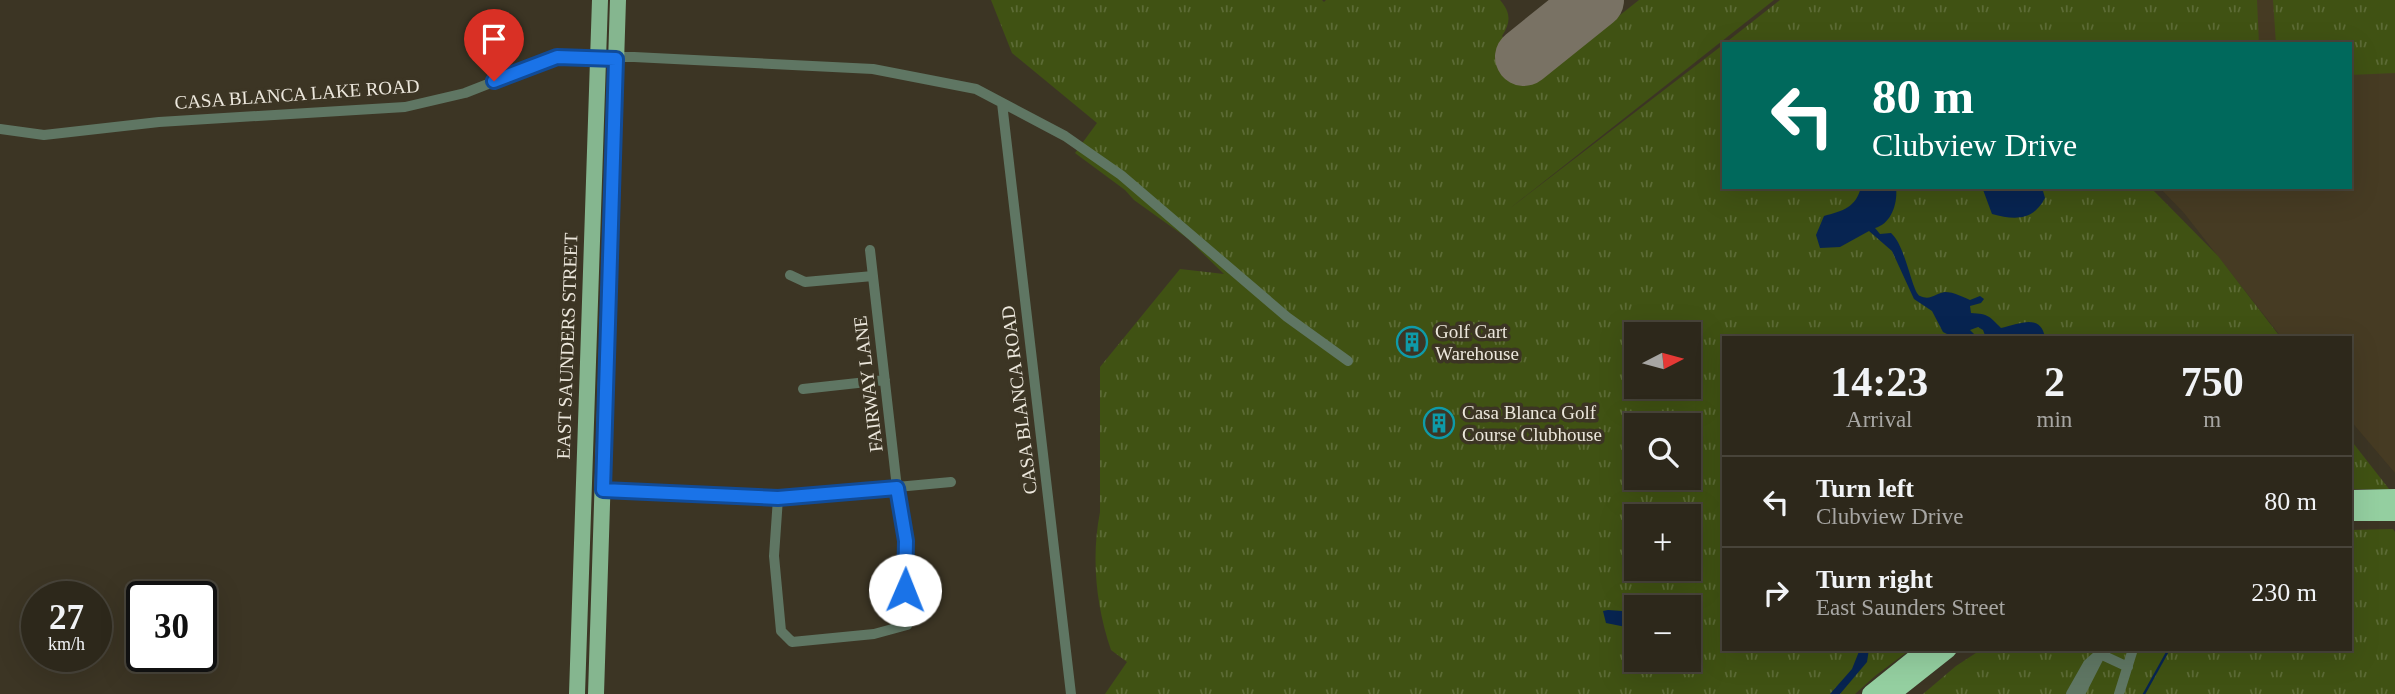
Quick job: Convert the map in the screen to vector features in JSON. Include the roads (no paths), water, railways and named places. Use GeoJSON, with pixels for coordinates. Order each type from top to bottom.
{"type":"FeatureCollection","features":[{"type":"Feature","properties":{"kind":"highway"},"geometry":{"type":"LineString","coordinates":[[2352,499],[2395,498]]}},
{"type":"Feature","properties":{"kind":"highway"},"geometry":{"type":"LineString","coordinates":[[2352,512],[2395,512]]}},
{"type":"Feature","properties":{"kind":"highway"},"geometry":{"type":"LineString","coordinates":[[1871,694],[1925,651]]}},
{"type":"Feature","properties":{"kind":"highway"},"geometry":{"type":"LineString","coordinates":[[1891,694],[1945,651]]}},
{"type":"Feature","properties":{"kind":"main road","name":"EAST SAUNDERS STREET"},"geometry":{"type":"LineString","coordinates":[[576,694],[600,0]]}},
{"type":"Feature","properties":{"kind":"main road","name":"EAST SAUNDERS STREET"},"geometry":{"type":"LineString","coordinates":[[596,694],[618,0]]}},
{"type":"Feature","properties":{"kind":"main road"},"geometry":{"type":"LineString","coordinates":[[592,233],[599,238],[601,244],[599,352],[607,364]]}},
{"type":"Feature","properties":{"kind":"main road"},"geometry":{"type":"LineString","coordinates":[[587,360],[595,397],[593,484],[594,488],[603,490]]}},
{"type":"Feature","properties":{"kind":"street","name":"CASA BLANCA LAKE ROAD"},"geometry":{"type":"LineString","coordinates":[[0,130],[44,135],[159,122],[405,107],[465,93],[557,57],[598,57]]}},
{"type":"Feature","properties":{"kind":"street"},"geometry":{"type":"LineString","coordinates":[[598,57],[873,69],[976,89],[1065,136],[1121,176],[1287,317],[1348,361]]}},
{"type":"Feature","properties":{"kind":"street","name":"CASA BLANCA ROAD"},"geometry":{"type":"LineString","coordinates":[[1002,103],[1071,694]]}},
{"type":"Feature","properties":{"kind":"street","name":"FAIRWAY LANE"},"geometry":{"type":"LineString","coordinates":[[778,498],[774,556],[781,631],[792,642],[874,634],[907,625],[906,541],[897,488],[870,250]]}},
{"type":"Feature","properties":{"kind":"street"},"geometry":{"type":"LineString","coordinates":[[790,275],[805,282],[873,276]]}},
{"type":"Feature","properties":{"kind":"street"},"geometry":{"type":"LineString","coordinates":[[803,389],[885,380]]}},
{"type":"Feature","properties":{"kind":"street"},"geometry":{"type":"LineString","coordinates":[[603,490],[778,498],[951,482]]}},
{"type":"Feature","properties":{"kind":"street"},"geometry":{"type":"LineString","coordinates":[[2119,694],[2132,651]]}},
{"type":"Feature","properties":{"kind":"street"},"geometry":{"type":"LineString","coordinates":[[2102,652],[2128,667]]}},
{"type":"Feature","properties":{"kind":"street"},"geometry":{"type":"LineString","coordinates":[[2071,694],[2088,664],[2102,652]]}},
{"type":"Feature","properties":{"kind":"street"},"geometry":{"type":"LineString","coordinates":[[2080,694],[2102,652]]}},
{"type":"Feature","properties":{"kind":"water"},"geometry":{"type":"Polygon","coordinates":[[[1860,189],[1896,189],[1896,200],[1889,218],[1875,228],[1880,234],[1891,233],[1896,239],[1920,296],[1927,298],[1948,292],[1970,300],[1980,296],[1984,299],[1981,303],[1970,306],[1971,313],[1988,316],[2001,328],[2034,323],[2039,325],[2044,336],[1985,336],[1978,327],[1970,330],[1976,336],[1951,336],[1943,332],[1932,311],[1914,299],[1892,251],[1869,231],[1840,247],[1820,248],[1816,235],[1824,216],[1852,204],[1860,189]]]}},
{"type":"Feature","properties":{"kind":"water"},"geometry":{"type":"Polygon","coordinates":[[[1983,189],[2043,191],[2045,198],[2029,215],[2016,218],[1992,214],[1983,189]]]}},
{"type":"Feature","properties":{"kind":"water"},"geometry":{"type":"Polygon","coordinates":[[[1603,611],[1624,611],[1624,627],[1606,623],[1603,611]]]}},
{"type":"Feature","properties":{"kind":"water"},"geometry":{"type":"Polygon","coordinates":[[[1859,651],[1869,651],[1867,662],[1840,694],[1830,694],[1852,669],[1859,651]]]}},
{"type":"Feature","properties":{"kind":"waterway"},"geometry":{"type":"LineString","coordinates":[[2144,694],[2168,651]]}},
{"type":"Feature","properties":{"kind":"place","name":"Golf Cart Warehouse"},"geometry":{"type":"Point","coordinates":[1412,342]}},
{"type":"Feature","properties":{"kind":"place","name":"Casa Blanca Golf Course Clubhouse"},"geometry":{"type":"Point","coordinates":[1439,423]}}]}
